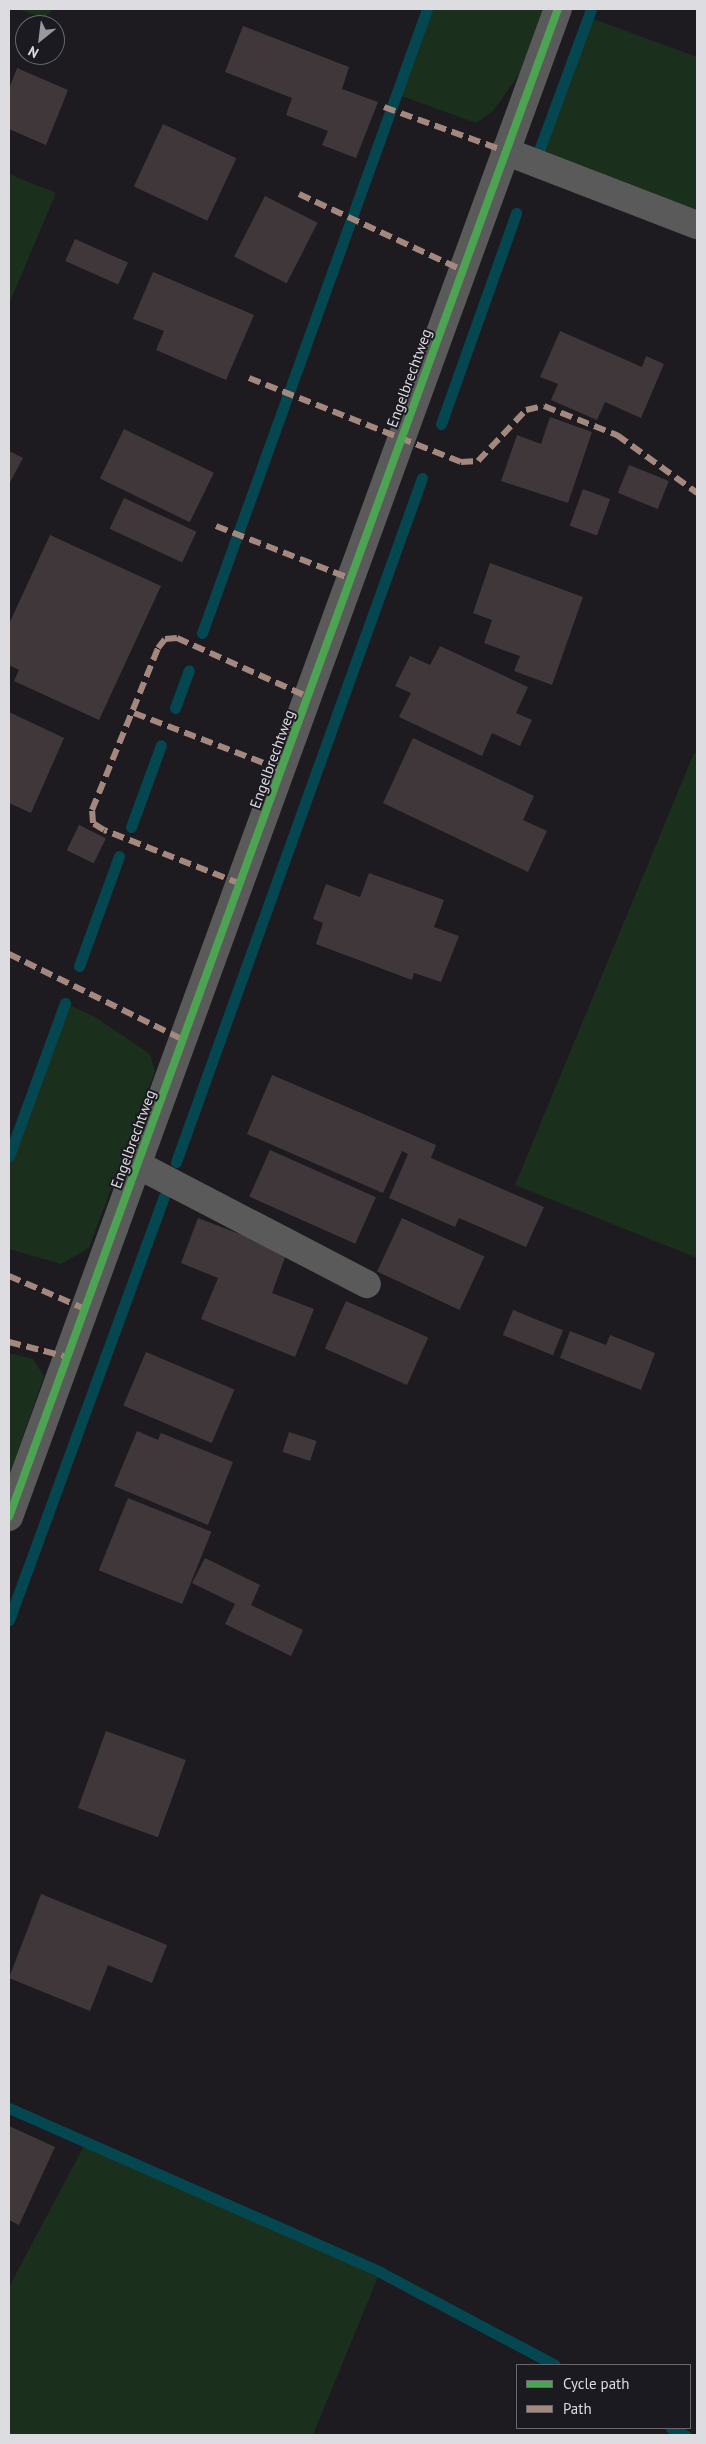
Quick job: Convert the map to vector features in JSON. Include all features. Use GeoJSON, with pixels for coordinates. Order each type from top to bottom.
{"type":"FeatureCollection","features":[{"type":"Feature","properties":{"kind":"street","name":"Engelbrechtweg"},"geometry":{"type":"LineString","coordinates":[[9,1517],[558,9]]}},
{"type":"Feature","properties":{"kind":"street"},"geometry":{"type":"LineString","coordinates":[[505,151],[697,225]]}},
{"type":"Feature","properties":{"kind":"street"},"geometry":{"type":"LineString","coordinates":[[138,1165],[367,1284]]}},
{"type":"Feature","properties":{"kind":"green space"},"geometry":{"type":"Polygon","coordinates":[[[17,9],[54,9],[47,15],[35,15],[17,9]]]}},
{"type":"Feature","properties":{"kind":"green space"},"geometry":{"type":"Polygon","coordinates":[[[427,9],[546,9],[523,69],[493,111],[476,123],[396,94],[427,9]]]}},
{"type":"Feature","properties":{"kind":"green space"},"geometry":{"type":"Polygon","coordinates":[[[588,17],[697,57],[697,221],[537,156],[588,17]]]}},
{"type":"Feature","properties":{"kind":"green space"},"geometry":{"type":"Polygon","coordinates":[[[9,174],[56,193],[9,304],[9,174]]]}},
{"type":"Feature","properties":{"kind":"green space"},"geometry":{"type":"Polygon","coordinates":[[[694,753],[697,754],[697,1258],[515,1185],[694,753]]]}},
{"type":"Feature","properties":{"kind":"green space"},"geometry":{"type":"Polygon","coordinates":[[[65,1003],[95,1017],[150,1054],[155,1071],[89,1248],[61,1264],[9,1249],[9,1156],[65,1003]]]}},
{"type":"Feature","properties":{"kind":"green space"},"geometry":{"type":"Polygon","coordinates":[[[9,1353],[33,1359],[44,1376],[9,1477],[9,1353]]]}},
{"type":"Feature","properties":{"kind":"green space"},"geometry":{"type":"Polygon","coordinates":[[[86,2142],[380,2272],[313,2435],[9,2435],[9,2287],[86,2142]]]}},
{"type":"Feature","properties":{"kind":"building"},"geometry":{"type":"Polygon","coordinates":[[[243,26],[349,67],[342,89],[378,102],[356,158],[322,145],[328,131],[286,115],[292,98],[225,72],[243,26]]]}},
{"type":"Feature","properties":{"kind":"building"},"geometry":{"type":"Polygon","coordinates":[[[17,68],[68,90],[46,145],[9,129],[9,89],[17,68]]]}},
{"type":"Feature","properties":{"kind":"building"},"geometry":{"type":"Polygon","coordinates":[[[163,124],[236,158],[207,221],[134,187],[163,124]]]}},
{"type":"Feature","properties":{"kind":"building"},"geometry":{"type":"Polygon","coordinates":[[[265,196],[318,223],[287,283],[234,257],[265,196]]]}},
{"type":"Feature","properties":{"kind":"building"},"geometry":{"type":"Polygon","coordinates":[[[75,239],[128,263],[118,285],[65,261],[75,239]]]}},
{"type":"Feature","properties":{"kind":"building"},"geometry":{"type":"Polygon","coordinates":[[[153,272],[254,315],[226,380],[156,350],[164,331],[133,319],[153,272]]]}},
{"type":"Feature","properties":{"kind":"building"},"geometry":{"type":"Polygon","coordinates":[[[560,331],[642,367],[646,356],[664,364],[641,418],[605,402],[597,420],[551,400],[558,384],[540,377],[560,331]]]}},
{"type":"Feature","properties":{"kind":"building"},"geometry":{"type":"Polygon","coordinates":[[[550,417],[592,432],[568,503],[501,481],[517,435],[541,444],[550,417]]]}},
{"type":"Feature","properties":{"kind":"building"},"geometry":{"type":"Polygon","coordinates":[[[124,429],[214,473],[190,522],[100,478],[124,429]]]}},
{"type":"Feature","properties":{"kind":"building"},"geometry":{"type":"Polygon","coordinates":[[[9,451],[23,458],[9,484],[9,451]]]}},
{"type":"Feature","properties":{"kind":"building"},"geometry":{"type":"Polygon","coordinates":[[[629,465],[669,481],[658,509],[618,493],[629,465]]]}},
{"type":"Feature","properties":{"kind":"building"},"geometry":{"type":"Polygon","coordinates":[[[583,489],[610,499],[597,536],[570,526],[583,489]]]}},
{"type":"Feature","properties":{"kind":"building"},"geometry":{"type":"Polygon","coordinates":[[[124,498],[197,532],[182,563],[110,529],[124,498]]]}},
{"type":"Feature","properties":{"kind":"building"},"geometry":{"type":"Polygon","coordinates":[[[50,535],[161,586],[99,720],[14,681],[19,670],[9,665],[9,624],[50,535]]]}},
{"type":"Feature","properties":{"kind":"building"},"geometry":{"type":"Polygon","coordinates":[[[490,563],[583,597],[552,685],[514,671],[520,656],[484,643],[492,620],[473,613],[490,563]]]}},
{"type":"Feature","properties":{"kind":"building"},"geometry":{"type":"Polygon","coordinates":[[[440,646],[528,687],[516,713],[532,720],[520,746],[492,733],[482,756],[399,717],[411,693],[395,686],[410,656],[430,665],[440,646]]]}},
{"type":"Feature","properties":{"kind":"building"},"geometry":{"type":"Polygon","coordinates":[[[9,712],[64,738],[31,813],[9,803],[9,712]]]}},
{"type":"Feature","properties":{"kind":"building"},"geometry":{"type":"Polygon","coordinates":[[[413,738],[534,796],[523,820],[547,831],[528,872],[383,803],[413,738]]]}},
{"type":"Feature","properties":{"kind":"building"},"geometry":{"type":"Polygon","coordinates":[[[79,825],[106,838],[94,863],[67,850],[79,825]]]}},
{"type":"Feature","properties":{"kind":"building"},"geometry":{"type":"Polygon","coordinates":[[[369,873],[444,900],[434,927],[459,936],[441,982],[414,973],[412,980],[316,944],[323,923],[313,919],[326,884],[360,897],[369,873]]]}},
{"type":"Feature","properties":{"kind":"building"},"geometry":{"type":"Polygon","coordinates":[[[272,1075],[436,1145],[431,1158],[544,1207],[526,1247],[459,1218],[455,1227],[389,1198],[408,1154],[402,1151],[383,1193],[247,1134],[272,1075]]]}},
{"type":"Feature","properties":{"kind":"building"},"geometry":{"type":"Polygon","coordinates":[[[270,1150],[376,1197],[355,1244],[249,1197],[270,1150]]]}},
{"type":"Feature","properties":{"kind":"building"},"geometry":{"type":"Polygon","coordinates":[[[198,1218],[287,1252],[272,1293],[314,1309],[295,1357],[201,1319],[218,1278],[181,1263],[198,1218]]]}},
{"type":"Feature","properties":{"kind":"building"},"geometry":{"type":"Polygon","coordinates":[[[402,1218],[484,1256],[460,1310],[377,1271],[402,1218]]]}},
{"type":"Feature","properties":{"kind":"building"},"geometry":{"type":"Polygon","coordinates":[[[346,1301],[428,1338],[407,1385],[325,1349],[346,1301]]]}},
{"type":"Feature","properties":{"kind":"building"},"geometry":{"type":"Polygon","coordinates":[[[513,1310],[563,1330],[553,1355],[503,1335],[513,1310]]]}},
{"type":"Feature","properties":{"kind":"building"},"geometry":{"type":"Polygon","coordinates":[[[570,1331],[606,1345],[610,1335],[655,1353],[641,1390],[560,1358],[570,1331]]]}},
{"type":"Feature","properties":{"kind":"building"},"geometry":{"type":"Polygon","coordinates":[[[146,1352],[234,1390],[212,1443],[123,1405],[146,1352]]]}},
{"type":"Feature","properties":{"kind":"building"},"geometry":{"type":"Polygon","coordinates":[[[137,1431],[158,1440],[161,1433],[233,1462],[208,1525],[114,1486],[137,1431]]]}},
{"type":"Feature","properties":{"kind":"building"},"geometry":{"type":"Polygon","coordinates":[[[289,1432],[317,1441],[310,1461],[283,1452],[289,1432]]]}},
{"type":"Feature","properties":{"kind":"building"},"geometry":{"type":"Polygon","coordinates":[[[128,1498],[211,1532],[182,1604],[99,1570],[128,1498]]]}},
{"type":"Feature","properties":{"kind":"building"},"geometry":{"type":"Polygon","coordinates":[[[205,1558],[260,1585],[251,1605],[303,1630],[291,1656],[225,1624],[235,1604],[192,1583],[205,1558]]]}},
{"type":"Feature","properties":{"kind":"building"},"geometry":{"type":"Polygon","coordinates":[[[106,1731],[186,1760],[158,1837],[78,1808],[106,1731]]]}},
{"type":"Feature","properties":{"kind":"building"},"geometry":{"type":"Polygon","coordinates":[[[41,1894],[167,1945],[152,1983],[108,1965],[90,2011],[9,1978],[41,1894]]]}},
{"type":"Feature","properties":{"kind":"building"},"geometry":{"type":"Polygon","coordinates":[[[9,2126],[55,2147],[19,2225],[9,2220],[9,2126]]]}},
{"type":"Feature","properties":{"kind":"waterway"},"geometry":{"type":"LineString","coordinates":[[202,633],[427,9]]}},
{"type":"Feature","properties":{"kind":"waterway"},"geometry":{"type":"LineString","coordinates":[[537,156],[591,9]]}},
{"type":"Feature","properties":{"kind":"waterway"},"geometry":{"type":"LineString","coordinates":[[441,424],[516,213]]}},
{"type":"Feature","properties":{"kind":"waterway"},"geometry":{"type":"LineString","coordinates":[[176,1162],[422,478]]}},
{"type":"Feature","properties":{"kind":"waterway"},"geometry":{"type":"LineString","coordinates":[[175,708],[189,670]]}},
{"type":"Feature","properties":{"kind":"waterway"},"geometry":{"type":"LineString","coordinates":[[131,827],[161,745]]}},
{"type":"Feature","properties":{"kind":"waterway"},"geometry":{"type":"LineString","coordinates":[[79,966],[119,856]]}},
{"type":"Feature","properties":{"kind":"waterway"},"geometry":{"type":"LineString","coordinates":[[9,1156],[65,1003]]}},
{"type":"Feature","properties":{"kind":"waterway"},"geometry":{"type":"LineString","coordinates":[[9,1620],[164,1196]]}},
{"type":"Feature","properties":{"kind":"waterway"},"geometry":{"type":"LineString","coordinates":[[9,2108],[380,2272],[553,2364]]}},
{"type":"Feature","properties":{"kind":"waterway"},"geometry":{"type":"LineString","coordinates":[[673,2429],[685,2435]]}},
{"type":"Feature","properties":{"kind":"marked path"},"geometry":{"type":"LineString","coordinates":[[384,107],[505,151]]}},
{"type":"Feature","properties":{"kind":"marked path"},"geometry":{"type":"LineString","coordinates":[[299,194],[462,270]]}},
{"type":"Feature","properties":{"kind":"marked path"},"geometry":{"type":"LineString","coordinates":[[249,378],[461,462],[478,461],[526,410],[544,406],[617,435],[697,493]]}},
{"type":"Feature","properties":{"kind":"marked path"},"geometry":{"type":"LineString","coordinates":[[216,526],[351,579]]}},
{"type":"Feature","properties":{"kind":"marked path"},"geometry":{"type":"LineString","coordinates":[[241,884],[104,830],[93,823],[92,810],[158,648],[165,639],[177,638],[308,697]]}},
{"type":"Feature","properties":{"kind":"marked path"},"geometry":{"type":"LineString","coordinates":[[134,713],[282,770]]}},
{"type":"Feature","properties":{"kind":"marked path"},"geometry":{"type":"LineString","coordinates":[[9,954],[184,1040]]}},
{"type":"Feature","properties":{"kind":"marked path"},"geometry":{"type":"LineString","coordinates":[[9,1276],[85,1309]]}},
{"type":"Feature","properties":{"kind":"marked path"},"geometry":{"type":"LineString","coordinates":[[9,1342],[68,1357]]}},
{"type":"Feature","properties":{"kind":"cycle path"},"geometry":{"type":"LineString","coordinates":[[9,1517],[558,9]]}}]}
